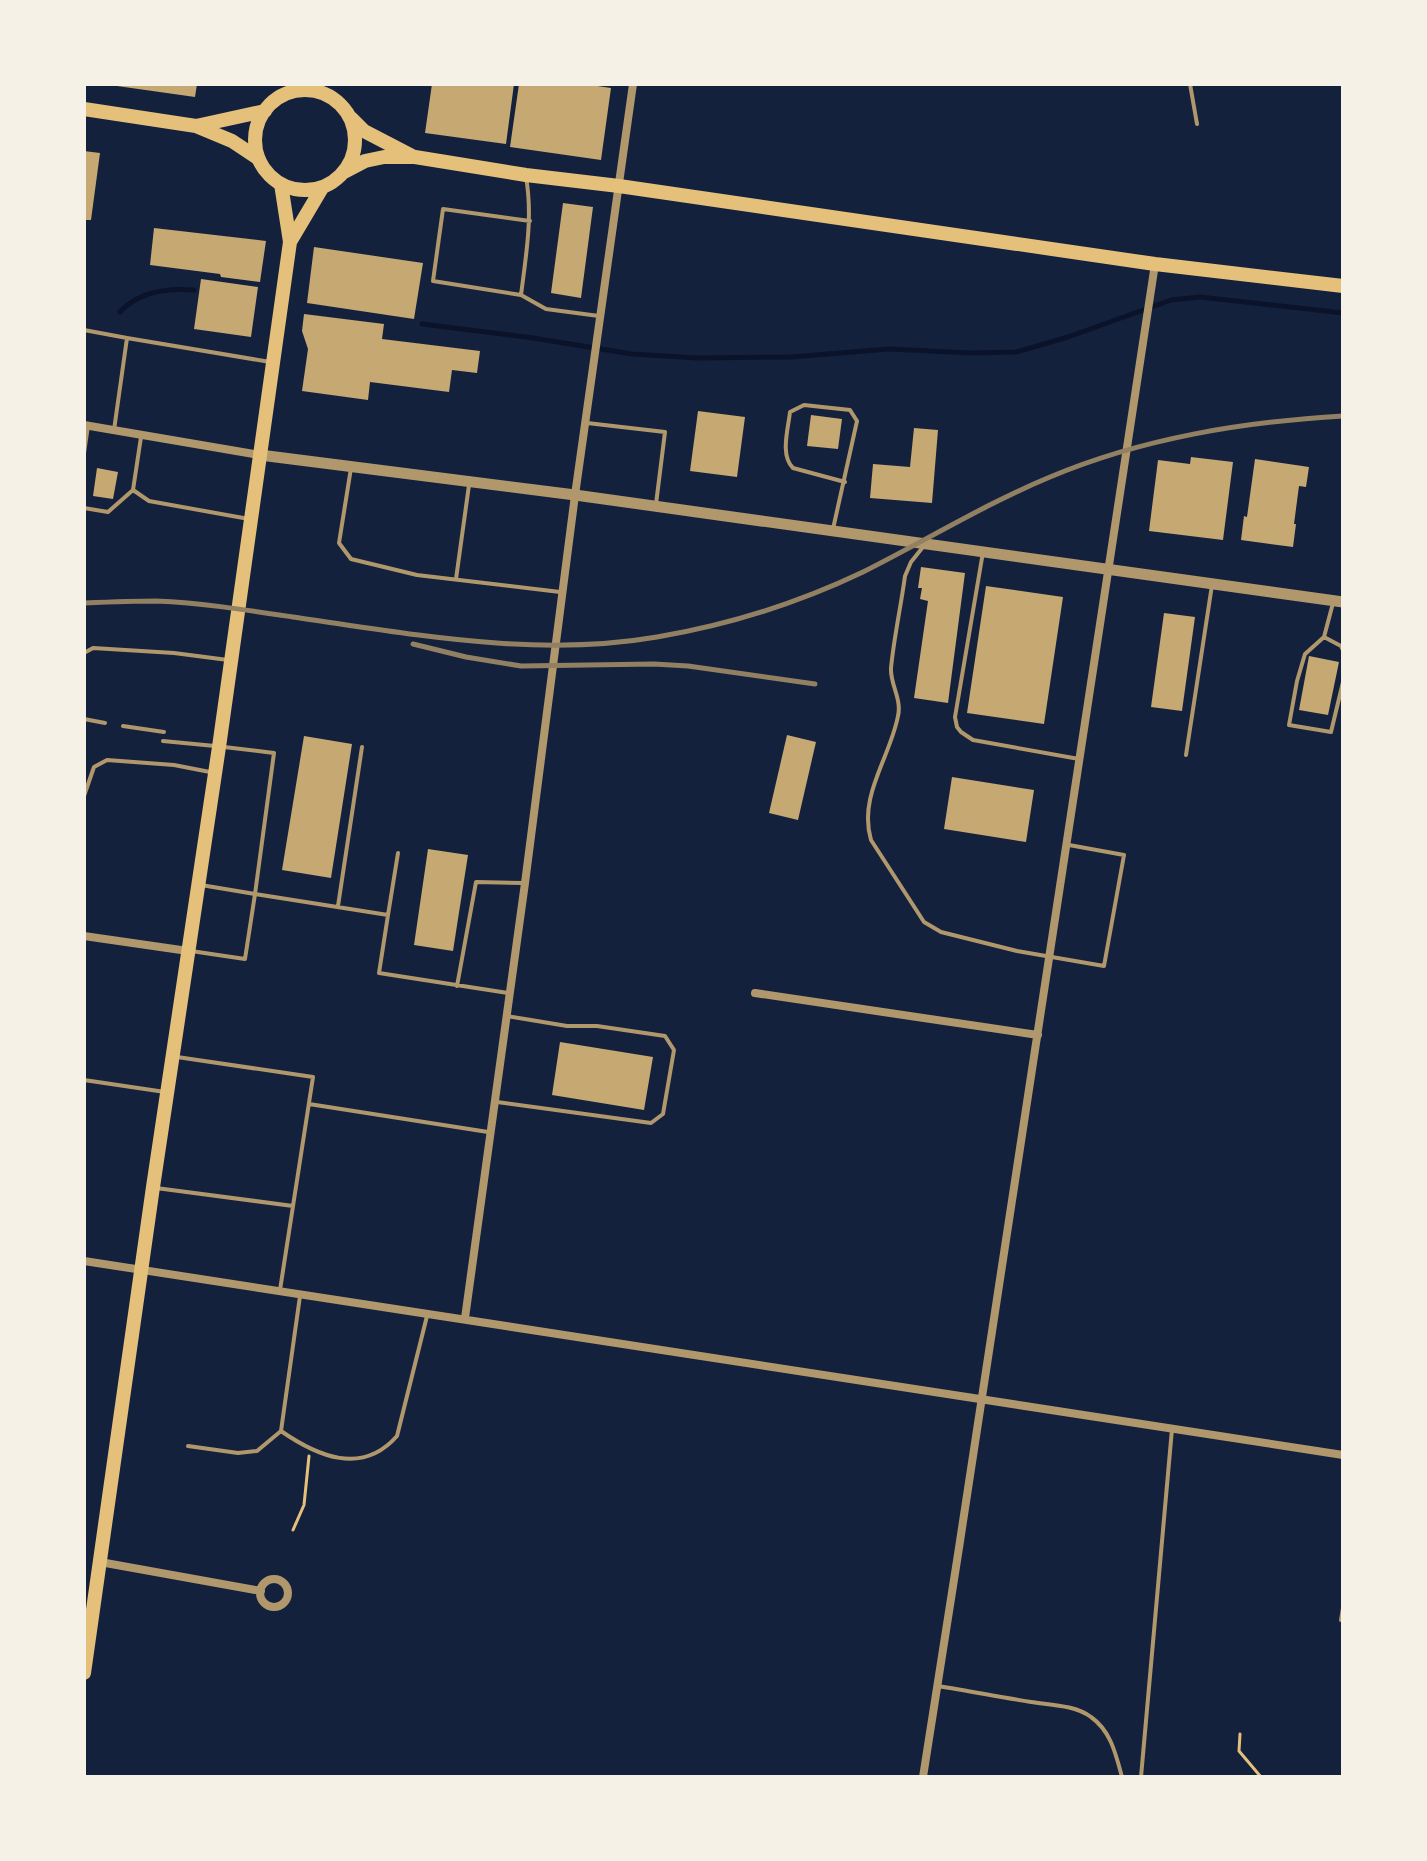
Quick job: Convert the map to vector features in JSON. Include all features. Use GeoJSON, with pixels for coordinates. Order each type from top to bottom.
{"type":"FeatureCollection","features":[{"type":"Feature","properties":{"kind":"main road"},"geometry":{"type":"LineString","coordinates":[[294,84],[265,111],[256,134],[259,159],[264,169],[281,184],[301,191],[322,188],[344,172],[352,159],[355,144],[354,129],[348,115]]}},
{"type":"Feature","properties":{"kind":"main road"},"geometry":{"type":"LineString","coordinates":[[329,84],[334,100]]}},
{"type":"Feature","properties":{"kind":"main road"},"geometry":{"type":"LineString","coordinates":[[283,96],[304,90],[325,95],[334,100],[364,131],[415,157]]}},
{"type":"Feature","properties":{"kind":"main road"},"geometry":{"type":"LineString","coordinates":[[84,109],[196,126],[232,141],[259,159]]}},
{"type":"Feature","properties":{"kind":"main road"},"geometry":{"type":"LineString","coordinates":[[196,126],[265,111]]}},
{"type":"Feature","properties":{"kind":"main road"},"geometry":{"type":"LineString","coordinates":[[344,172],[365,161],[384,157],[415,157],[1155,264],[1343,286]]}},
{"type":"Feature","properties":{"kind":"main road"},"geometry":{"type":"LineString","coordinates":[[84,1673],[290,242],[281,184]]}},
{"type":"Feature","properties":{"kind":"main road"},"geometry":{"type":"LineString","coordinates":[[290,242],[322,188]]}},
{"type":"Feature","properties":{"kind":"street"},"geometry":{"type":"LineString","coordinates":[[465,1318],[633,84]]}},
{"type":"Feature","properties":{"kind":"street"},"geometry":{"type":"LineString","coordinates":[[923,1777],[1155,264]]}},
{"type":"Feature","properties":{"kind":"street"},"geometry":{"type":"LineString","coordinates":[[86,426],[260,455],[575,495],[1338,601]]}},
{"type":"Feature","properties":{"kind":"street"},"geometry":{"type":"LineString","coordinates":[[84,936],[188,951]]}},
{"type":"Feature","properties":{"kind":"street"},"geometry":{"type":"LineString","coordinates":[[755,993],[1038,1035]]}},
{"type":"Feature","properties":{"kind":"street"},"geometry":{"type":"LineString","coordinates":[[84,1261],[1343,1455]]}},
{"type":"Feature","properties":{"kind":"street"},"geometry":{"type":"LineString","coordinates":[[100,1562],[261,1591]]}},
{"type":"Feature","properties":{"kind":"lane"},"geometry":{"type":"LineString","coordinates":[[1190,84],[1197,124]]}},
{"type":"Feature","properties":{"kind":"lane"},"geometry":{"type":"LineString","coordinates":[[521,295],[530,221],[526,175]]}},
{"type":"Feature","properties":{"kind":"lane"},"geometry":{"type":"LineString","coordinates":[[530,221],[443,209],[433,281],[521,295],[546,309],[601,316]]}},
{"type":"Feature","properties":{"kind":"lane"},"geometry":{"type":"LineString","coordinates":[[84,330],[272,362]]}},
{"type":"Feature","properties":{"kind":"lane"},"geometry":{"type":"LineString","coordinates":[[114,430],[127,338]]}},
{"type":"Feature","properties":{"kind":"lane"},"geometry":{"type":"LineString","coordinates":[[833,532],[845,482],[857,421],[850,410],[804,405],[790,412],[786,451],[788,464],[845,482]]}},
{"type":"Feature","properties":{"kind":"lane"},"geometry":{"type":"LineString","coordinates":[[586,423],[665,432],[655,507]]}},
{"type":"Feature","properties":{"kind":"lane"},"geometry":{"type":"LineString","coordinates":[[84,453],[86,426]]}},
{"type":"Feature","properties":{"kind":"lane"},"geometry":{"type":"LineString","coordinates":[[84,508],[108,512],[133,490],[141,434]]}},
{"type":"Feature","properties":{"kind":"lane"},"geometry":{"type":"LineString","coordinates":[[351,466],[339,543],[351,559],[417,575],[563,592]]}},
{"type":"Feature","properties":{"kind":"lane"},"geometry":{"type":"LineString","coordinates":[[456,580],[469,482]]}},
{"type":"Feature","properties":{"kind":"lane"},"geometry":{"type":"LineString","coordinates":[[133,490],[149,501],[251,519]]}},
{"type":"Feature","properties":{"kind":"lane"},"geometry":{"type":"LineString","coordinates":[[925,544],[905,576],[891,672],[897,693],[898,718],[867,810],[871,840],[924,922],[941,932],[1050,958],[1104,966],[1124,855],[1066,845]]}},
{"type":"Feature","properties":{"kind":"lane"},"geometry":{"type":"LineString","coordinates":[[983,552],[955,717],[957,727],[973,740],[1079,759]]}},
{"type":"Feature","properties":{"kind":"lane"},"geometry":{"type":"LineString","coordinates":[[1186,755],[1213,583]]}},
{"type":"Feature","properties":{"kind":"lane"},"geometry":{"type":"LineString","coordinates":[[1338,601],[1324,637],[1305,654],[1289,725],[1331,732],[1343,682]]}},
{"type":"Feature","properties":{"kind":"lane"},"geometry":{"type":"LineString","coordinates":[[1324,637],[1343,650]]}},
{"type":"Feature","properties":{"kind":"lane"},"geometry":{"type":"LineString","coordinates":[[84,653],[93,648],[174,653],[231,661]]}},
{"type":"Feature","properties":{"kind":"lane"},"geometry":{"type":"LineString","coordinates":[[84,719],[105,723]]}},
{"type":"Feature","properties":{"kind":"lane"},"geometry":{"type":"LineString","coordinates":[[123,726],[164,732]]}},
{"type":"Feature","properties":{"kind":"lane"},"geometry":{"type":"LineString","coordinates":[[163,741],[274,753],[245,959],[188,951]]}},
{"type":"Feature","properties":{"kind":"lane"},"geometry":{"type":"LineString","coordinates":[[338,906],[362,747]]}},
{"type":"Feature","properties":{"kind":"lane"},"geometry":{"type":"LineString","coordinates":[[84,796],[94,767],[107,760],[174,765],[215,774]]}},
{"type":"Feature","properties":{"kind":"lane"},"geometry":{"type":"LineString","coordinates":[[398,853],[379,973],[510,993]]}},
{"type":"Feature","properties":{"kind":"lane"},"geometry":{"type":"LineString","coordinates":[[457,986],[476,882],[525,883]]}},
{"type":"Feature","properties":{"kind":"lane"},"geometry":{"type":"LineString","coordinates":[[199,885],[388,915]]}},
{"type":"Feature","properties":{"kind":"lane"},"geometry":{"type":"LineString","coordinates":[[495,1102],[651,1123],[663,1114],[674,1050],[665,1036],[507,1016]]}},
{"type":"Feature","properties":{"kind":"lane"},"geometry":{"type":"LineString","coordinates":[[172,1057],[313,1077],[280,1290]]}},
{"type":"Feature","properties":{"kind":"lane"},"geometry":{"type":"LineString","coordinates":[[84,1080],[167,1093]]}},
{"type":"Feature","properties":{"kind":"lane"},"geometry":{"type":"LineString","coordinates":[[309,1104],[490,1132]]}},
{"type":"Feature","properties":{"kind":"lane"},"geometry":{"type":"LineString","coordinates":[[153,1187],[293,1206]]}},
{"type":"Feature","properties":{"kind":"lane"},"geometry":{"type":"LineString","coordinates":[[188,1446],[238,1453],[257,1451],[281,1431],[300,1294]]}},
{"type":"Feature","properties":{"kind":"lane"},"geometry":{"type":"LineString","coordinates":[[281,1431],[309,1449],[342,1459],[356,1459],[387,1447],[397,1436],[428,1313]]}},
{"type":"Feature","properties":{"kind":"lane"},"geometry":{"type":"LineString","coordinates":[[1141,1777],[1172,1429]]}},
{"type":"Feature","properties":{"kind":"lane"},"geometry":{"type":"LineString","coordinates":[[1341,1620],[1343,1608]]}},
{"type":"Feature","properties":{"kind":"lane"},"geometry":{"type":"LineString","coordinates":[[938,1686],[1078,1710],[1102,1727],[1113,1745],[1122,1777]]}},
{"type":"Feature","properties":{"kind":"path"},"geometry":{"type":"LineString","coordinates":[[293,1530],[304,1505],[309,1449]]}},
{"type":"Feature","properties":{"kind":"path"},"geometry":{"type":"LineString","coordinates":[[1240,1734],[1239,1751],[1261,1777]]}},
{"type":"Feature","properties":{"kind":"building"},"geometry":{"type":"Polygon","coordinates":[[[117,84],[197,84],[195,97],[117,84]]]}},
{"type":"Feature","properties":{"kind":"building"},"geometry":{"type":"Polygon","coordinates":[[[432,84],[514,84],[506,144],[425,133],[432,84]]]}},
{"type":"Feature","properties":{"kind":"building"},"geometry":{"type":"Polygon","coordinates":[[[519,84],[584,84],[611,88],[601,160],[510,147],[519,84]]]}},
{"type":"Feature","properties":{"kind":"building"},"geometry":{"type":"Polygon","coordinates":[[[84,151],[100,153],[91,220],[84,220],[84,151]]]}},
{"type":"Feature","properties":{"kind":"building"},"geometry":{"type":"Polygon","coordinates":[[[563,203],[593,207],[581,298],[551,293],[563,203]]]}},
{"type":"Feature","properties":{"kind":"building"},"geometry":{"type":"Polygon","coordinates":[[[154,228],[266,241],[260,282],[150,265],[154,228]]]}},
{"type":"Feature","properties":{"kind":"building"},"geometry":{"type":"Polygon","coordinates":[[[314,247],[423,263],[414,319],[307,303],[314,247]]]}},
{"type":"Feature","properties":{"kind":"building"},"geometry":{"type":"Polygon","coordinates":[[[201,279],[258,287],[251,337],[194,329],[201,279]]]}},
{"type":"Feature","properties":{"kind":"building"},"geometry":{"type":"Polygon","coordinates":[[[304,314],[384,324],[382,339],[480,351],[477,373],[452,370],[449,392],[370,382],[368,400],[302,391],[308,349],[302,331],[304,314]]]}},
{"type":"Feature","properties":{"kind":"building"},"geometry":{"type":"Polygon","coordinates":[[[698,411],[745,417],[737,477],[690,471],[698,411]]]}},
{"type":"Feature","properties":{"kind":"building"},"geometry":{"type":"Polygon","coordinates":[[[811,415],[842,419],[838,449],[807,446],[811,415]]]}},
{"type":"Feature","properties":{"kind":"building"},"geometry":{"type":"Polygon","coordinates":[[[914,428],[938,430],[932,503],[870,498],[873,464],[910,467],[914,428]]]}},
{"type":"Feature","properties":{"kind":"building"},"geometry":{"type":"Polygon","coordinates":[[[1191,457],[1233,462],[1223,540],[1149,531],[1158,460],[1190,464],[1191,457]]]}},
{"type":"Feature","properties":{"kind":"building"},"geometry":{"type":"Polygon","coordinates":[[[1255,459],[1309,467],[1306,487],[1299,486],[1293,547],[1241,540],[1255,459]]]}},
{"type":"Feature","properties":{"kind":"building"},"geometry":{"type":"Polygon","coordinates":[[[97,468],[118,472],[113,499],[93,496],[97,468]]]}},
{"type":"Feature","properties":{"kind":"building"},"geometry":{"type":"Polygon","coordinates":[[[921,567],[965,573],[948,703],[914,698],[928,601],[920,599],[921,567]]]}},
{"type":"Feature","properties":{"kind":"building"},"geometry":{"type":"Polygon","coordinates":[[[986,586],[1063,597],[1044,724],[967,713],[986,586]]]}},
{"type":"Feature","properties":{"kind":"building"},"geometry":{"type":"Polygon","coordinates":[[[1164,613],[1195,617],[1182,711],[1151,707],[1164,613]]]}},
{"type":"Feature","properties":{"kind":"building"},"geometry":{"type":"Polygon","coordinates":[[[1309,656],[1339,662],[1328,715],[1299,710],[1309,656]]]}},
{"type":"Feature","properties":{"kind":"building"},"geometry":{"type":"Polygon","coordinates":[[[787,735],[816,742],[798,820],[769,813],[787,735]]]}},
{"type":"Feature","properties":{"kind":"building"},"geometry":{"type":"Polygon","coordinates":[[[304,736],[352,744],[331,878],[282,870],[304,736]]]}},
{"type":"Feature","properties":{"kind":"building"},"geometry":{"type":"Polygon","coordinates":[[[952,777],[1034,790],[1026,842],[944,829],[952,777]]]}},
{"type":"Feature","properties":{"kind":"building"},"geometry":{"type":"Polygon","coordinates":[[[428,849],[468,855],[453,951],[414,945],[428,849]]]}},
{"type":"Feature","properties":{"kind":"building"},"geometry":{"type":"Polygon","coordinates":[[[560,1042],[653,1057],[644,1110],[552,1095],[560,1042]]]}},
{"type":"Feature","properties":{"kind":"waterway"},"geometry":{"type":"LineString","coordinates":[[120,312],[135,300],[154,293],[194,290]]}},
{"type":"Feature","properties":{"kind":"waterway"},"geometry":{"type":"LineString","coordinates":[[422,324],[632,354],[697,358],[791,357],[889,349],[1016,352],[1171,300],[1200,297],[1343,313]]}},
{"type":"Feature","properties":{"kind":"railway"},"geometry":{"type":"LineString","coordinates":[[84,603],[190,603],[429,636],[520,644],[612,643],[657,637],[736,619],[813,594],[863,572],[1026,488],[1085,463],[1194,434],[1343,416]]}},
{"type":"Feature","properties":{"kind":"railway"},"geometry":{"type":"LineString","coordinates":[[413,644],[521,666],[688,666],[815,684]]}}]}
